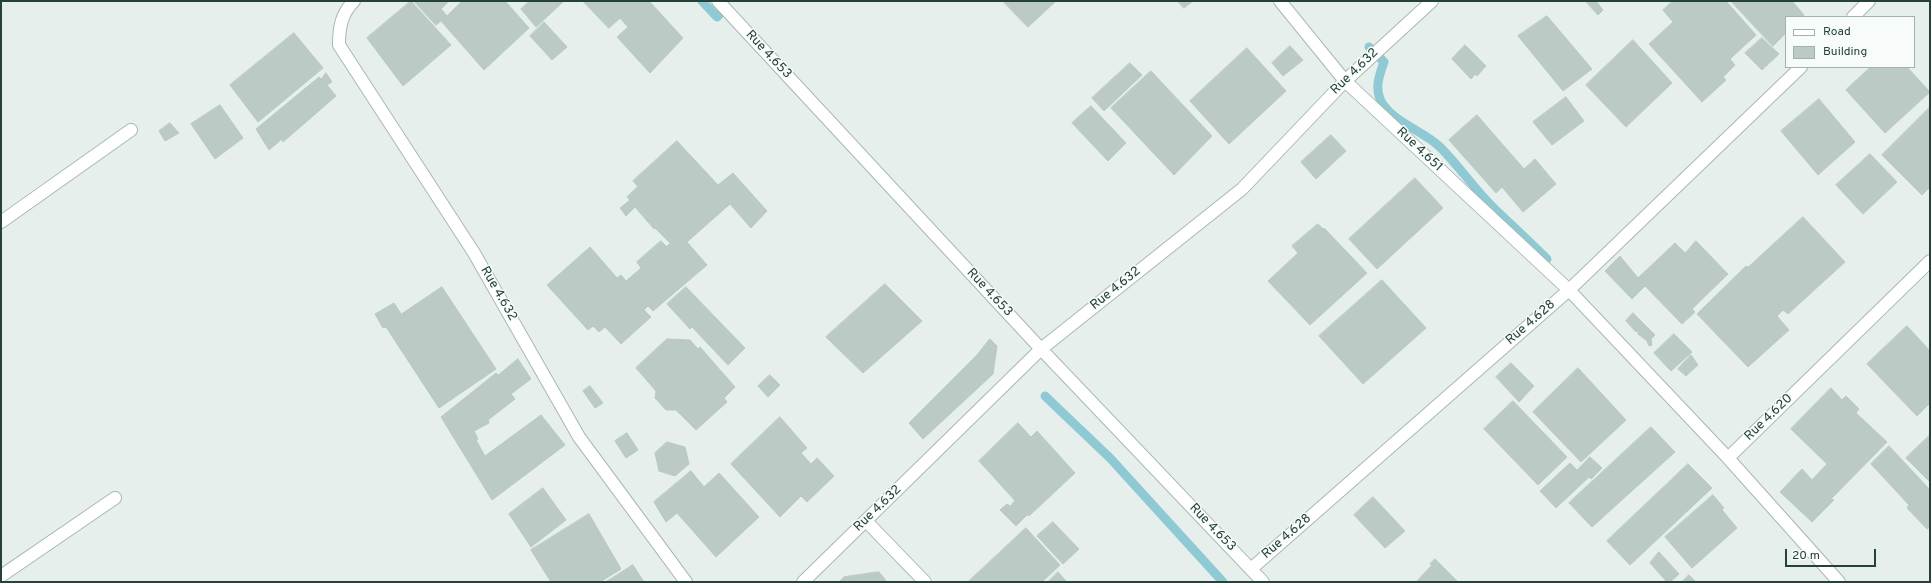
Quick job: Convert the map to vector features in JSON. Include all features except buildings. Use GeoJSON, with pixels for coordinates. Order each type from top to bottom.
{"type":"FeatureCollection","features":[{"type":"Feature","properties":{"kind":"street","name":"Rue 4.632"},"geometry":{"type":"LineString","coordinates":[[354,1],[350,5],[339,26],[339,45],[474,253],[578,437],[686,582]]}},
{"type":"Feature","properties":{"kind":"street","name":"Rue 4.653"},"geometry":{"type":"LineString","coordinates":[[718,1],[1041,349],[1263,582]]}},
{"type":"Feature","properties":{"kind":"street","name":"Rue 4.651"},"geometry":{"type":"LineString","coordinates":[[1280,1],[1345,80],[1569,290],[1728,458]]}},
{"type":"Feature","properties":{"kind":"street","name":"Rue 4.632"},"geometry":{"type":"LineString","coordinates":[[803,582],[1041,349],[1242,188],[1345,80],[1432,1]]}},
{"type":"Feature","properties":{"kind":"street"},"geometry":{"type":"LineString","coordinates":[[1854,16],[1870,1]]}},
{"type":"Feature","properties":{"kind":"street","name":"Rue 4.628"},"geometry":{"type":"LineString","coordinates":[[1251,569],[1569,290],[1800,68]]}},
{"type":"Feature","properties":{"kind":"street"},"geometry":{"type":"LineString","coordinates":[[1,222],[131,130]]}},
{"type":"Feature","properties":{"kind":"street","name":"Rue 4.620"},"geometry":{"type":"LineString","coordinates":[[1728,458],[1930,261]]}},
{"type":"Feature","properties":{"kind":"street"},"geometry":{"type":"LineString","coordinates":[[1728,458],[1840,582]]}},
{"type":"Feature","properties":{"kind":"street"},"geometry":{"type":"LineString","coordinates":[[1,576],[115,498]]}},
{"type":"Feature","properties":{"kind":"street"},"geometry":{"type":"LineString","coordinates":[[866,521],[925,582]]}},
{"type":"Feature","properties":{"kind":"waterway"},"geometry":{"type":"LineString","coordinates":[[702,1],[717,17],[723,10]]}},
{"type":"Feature","properties":{"kind":"waterway"},"geometry":{"type":"LineString","coordinates":[[1369,47],[1384,62],[1378,82],[1378,93],[1382,103],[1394,116],[1440,147],[1491,205],[1547,259]]}},
{"type":"Feature","properties":{"kind":"waterway"},"geometry":{"type":"LineString","coordinates":[[1045,396],[1110,458],[1223,582]]}}]}
